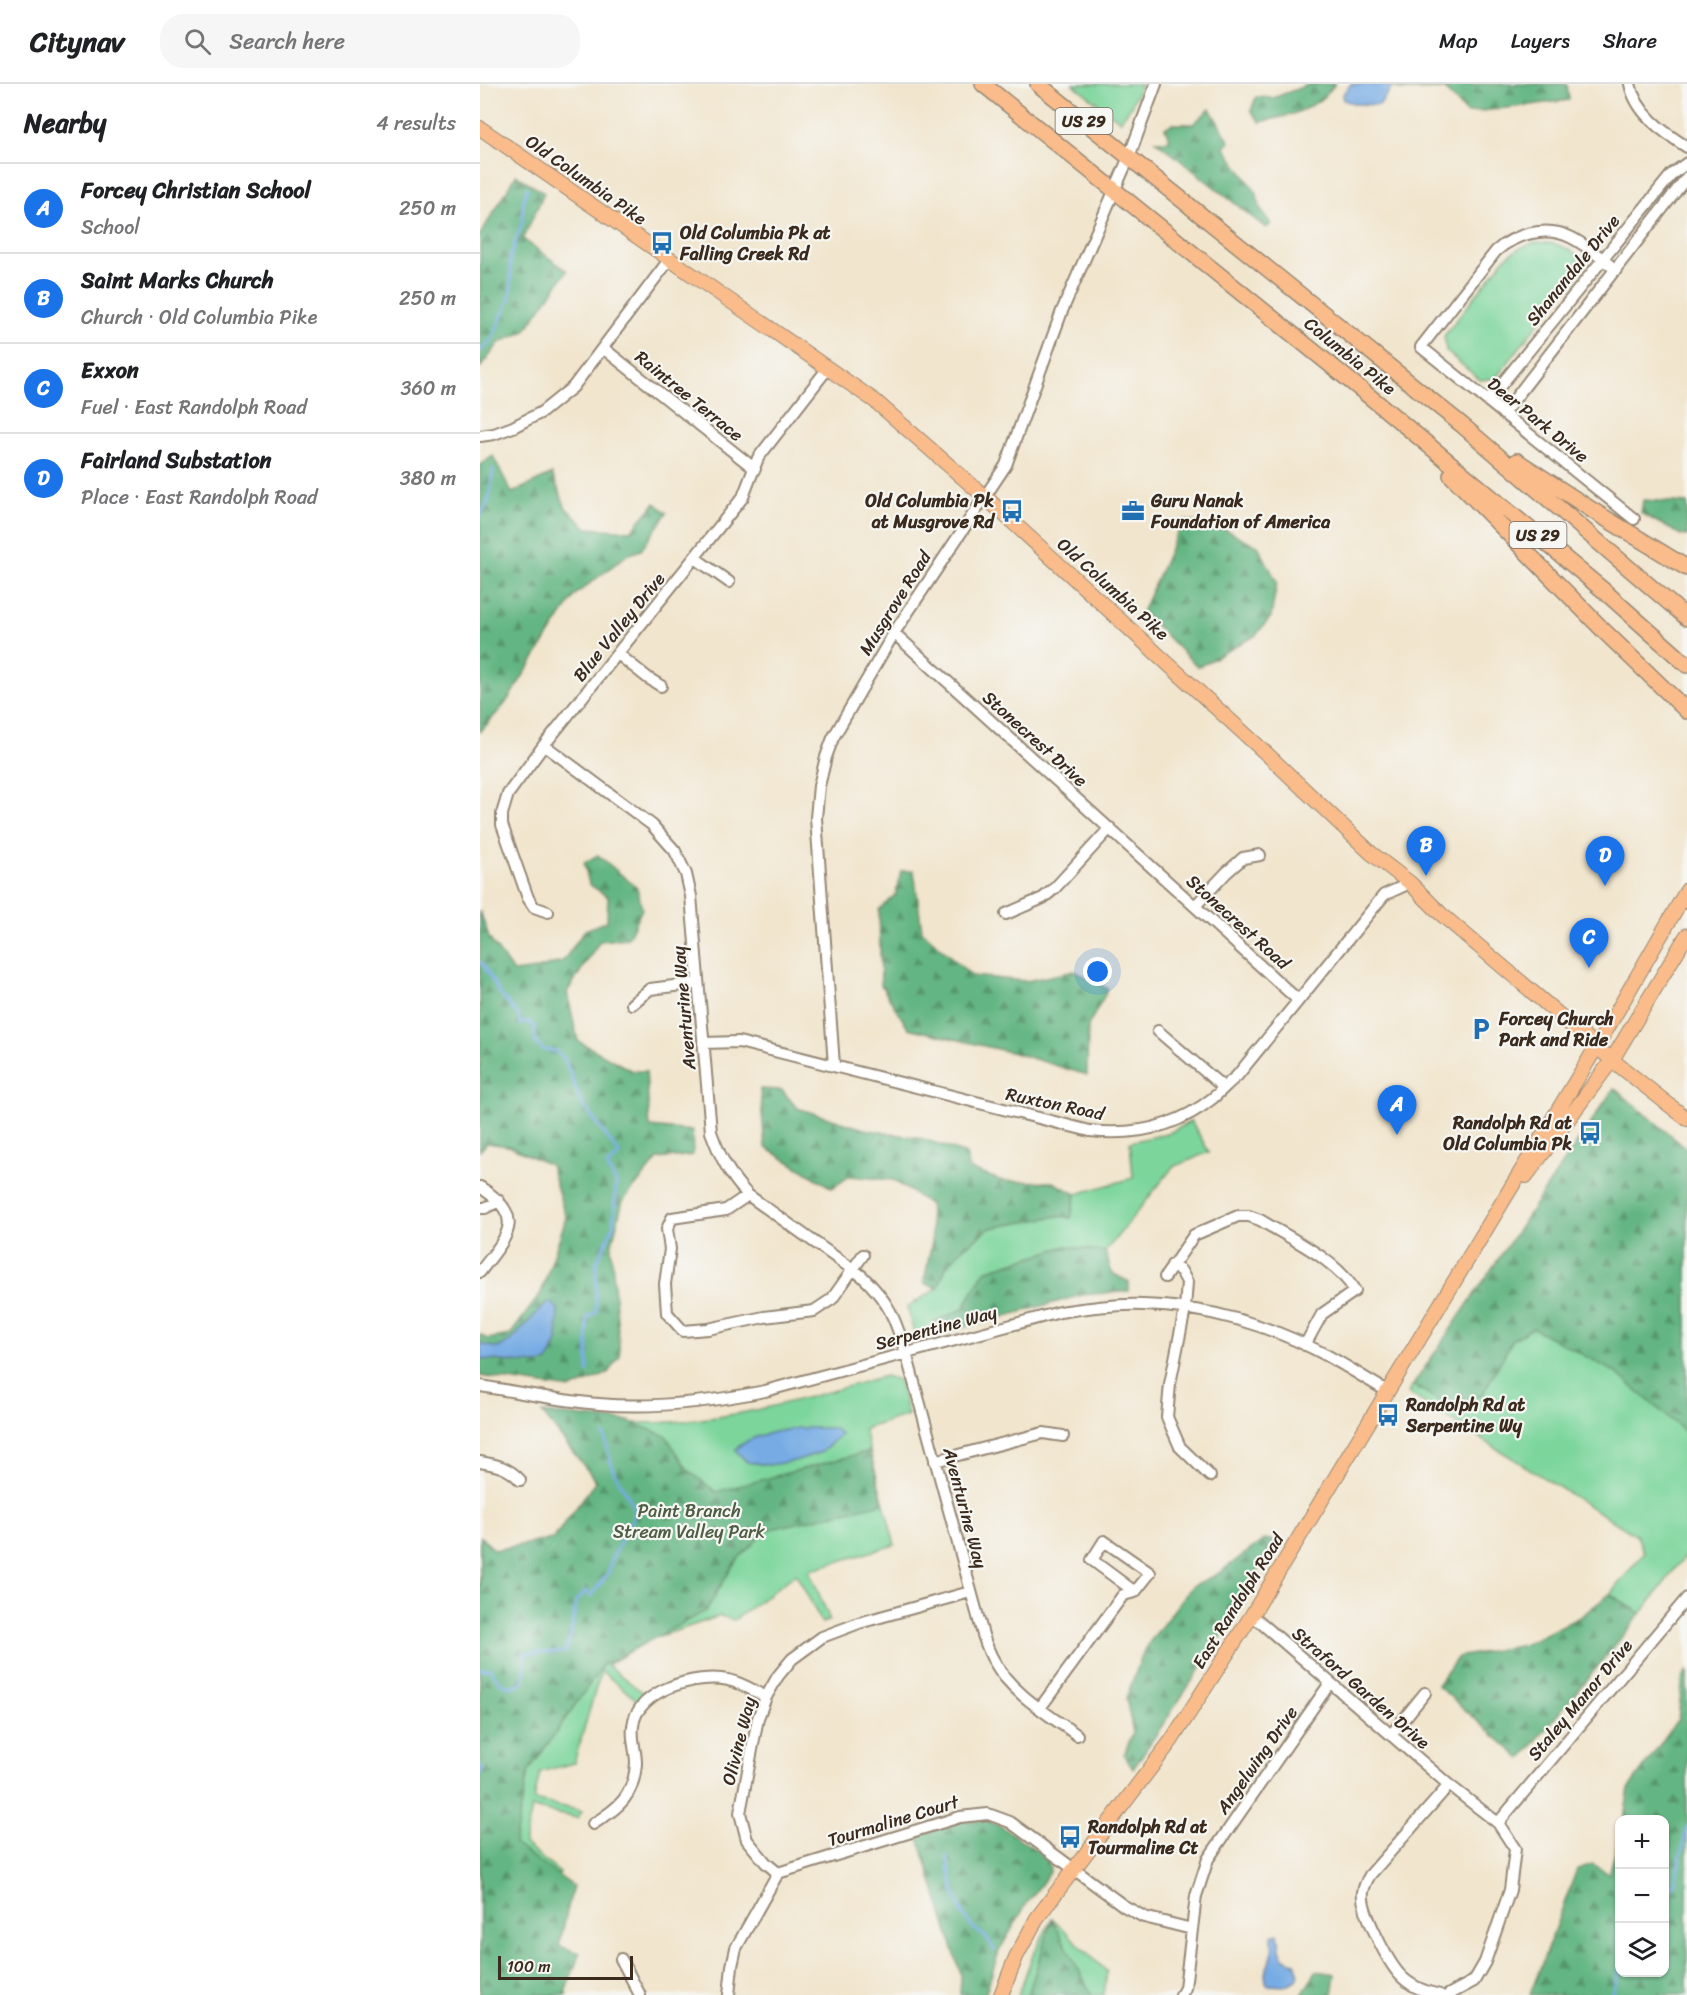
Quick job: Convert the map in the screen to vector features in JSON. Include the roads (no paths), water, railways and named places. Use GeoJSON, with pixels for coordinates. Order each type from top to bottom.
{"type":"FeatureCollection","features":[{"type":"Feature","properties":{"kind":"highway","name":"Columbia Pike"},"geometry":{"type":"LineString","coordinates":[[983,84],[1385,409],[1603,590],[1687,666]]}},
{"type":"Feature","properties":{"kind":"highway","name":"Columbia Pike"},"geometry":{"type":"LineString","coordinates":[[1038,84],[1462,425],[1687,618]]}},
{"type":"Feature","properties":{"kind":"highway"},"geometry":{"type":"LineString","coordinates":[[1385,409],[1541,564],[1605,632],[1687,711]]}},
{"type":"Feature","properties":{"kind":"highway"},"geometry":{"type":"LineString","coordinates":[[1462,425],[1592,510],[1687,568]]}},
{"type":"Feature","properties":{"kind":"main road","name":"Old Columbia Pike"},"geometry":{"type":"LineString","coordinates":[[480,128],[875,401],[984,496],[1269,756],[1371,853],[1410,883],[1441,914],[1612,1060],[1687,1119]]}},
{"type":"Feature","properties":{"kind":"main road","name":"East Randolph Road"},"geometry":{"type":"LineString","coordinates":[[1001,1995],[1016,1957],[1037,1918],[1171,1741],[1252,1615],[1597,1046],[1687,890]]}},
{"type":"Feature","properties":{"kind":"main road","name":"East Randolph Road"},"geometry":{"type":"LineString","coordinates":[[1493,1217],[1547,1149],[1612,1060],[1687,935]]}},
{"type":"Feature","properties":{"kind":"street","name":"Musgrove Road"},"geometry":{"type":"LineString","coordinates":[[834,1065],[816,818],[819,786],[826,757],[833,738],[894,633],[1006,465],[1062,311],[1129,157],[1156,84]]}},
{"type":"Feature","properties":{"kind":"street"},"geometry":{"type":"LineString","coordinates":[[1630,84],[1634,97],[1647,117],[1687,147]]}},
{"type":"Feature","properties":{"kind":"street","name":"Shanandale Drive"},"geometry":{"type":"LineString","coordinates":[[1488,401],[1672,174],[1687,163]]}},
{"type":"Feature","properties":{"kind":"street","name":"Shanandale Drive"},"geometry":{"type":"LineString","coordinates":[[1503,414],[1687,177]]}},
{"type":"Feature","properties":{"kind":"street","name":"Deer Park Drive"},"geometry":{"type":"LineString","coordinates":[[1602,260],[1563,234],[1535,232],[1505,243],[1496,251],[1421,347],[1634,519]]}},
{"type":"Feature","properties":{"kind":"street"},"geometry":{"type":"LineString","coordinates":[[480,436],[513,427],[542,412],[573,387],[669,260]]}},
{"type":"Feature","properties":{"kind":"street"},"geometry":{"type":"LineString","coordinates":[[1602,260],[1616,270]]}},
{"type":"Feature","properties":{"kind":"street","name":"Raintree Terrace"},"geometry":{"type":"LineString","coordinates":[[603,348],[755,470]]}},
{"type":"Feature","properties":{"kind":"street","name":"Blue Valley Drive"},"geometry":{"type":"LineString","coordinates":[[548,912],[534,906],[528,898],[502,825],[502,814],[508,794],[544,745],[743,497],[758,458],[828,368]]}},
{"type":"Feature","properties":{"kind":"street"},"geometry":{"type":"LineString","coordinates":[[695,558],[729,582]]}},
{"type":"Feature","properties":{"kind":"street","name":"Stonecrest Drive"},"geometry":{"type":"LineString","coordinates":[[894,633],[1155,868]]}},
{"type":"Feature","properties":{"kind":"street"},"geometry":{"type":"LineString","coordinates":[[618,654],[661,686]]}},
{"type":"Feature","properties":{"kind":"street","name":"Aventurine Way"},"geometry":{"type":"LineString","coordinates":[[544,745],[652,825],[675,851],[686,874],[691,896],[711,1132],[720,1157],[734,1180],[748,1195],[852,1269],[879,1292],[892,1312],[906,1353],[970,1592],[983,1635],[994,1661],[1007,1680],[1077,1735]]}},
{"type":"Feature","properties":{"kind":"street"},"geometry":{"type":"LineString","coordinates":[[1006,914],[1043,898],[1110,828]]}},
{"type":"Feature","properties":{"kind":"street"},"geometry":{"type":"LineString","coordinates":[[1195,906],[1243,858],[1260,855]]}},
{"type":"Feature","properties":{"kind":"street","name":"Stonecrest Road"},"geometry":{"type":"LineString","coordinates":[[1155,868],[1298,1000]]}},
{"type":"Feature","properties":{"kind":"street","name":"Ruxton Road"},"geometry":{"type":"LineString","coordinates":[[703,1043],[739,1042],[1042,1120],[1090,1131],[1114,1134],[1132,1133],[1167,1125],[1195,1111],[1215,1097],[1236,1076],[1384,895],[1410,883]]}},
{"type":"Feature","properties":{"kind":"street"},"geometry":{"type":"LineString","coordinates":[[632,1004],[650,989],[698,983]]}},
{"type":"Feature","properties":{"kind":"street"},"geometry":{"type":"LineString","coordinates":[[1158,1031],[1223,1087]]}},
{"type":"Feature","properties":{"kind":"street"},"geometry":{"type":"LineString","coordinates":[[480,1186],[500,1201],[506,1210],[509,1227],[506,1237],[480,1272]]}},
{"type":"Feature","properties":{"kind":"street"},"geometry":{"type":"LineString","coordinates":[[748,1195],[726,1210],[672,1218],[667,1229],[670,1249],[665,1284],[667,1313],[683,1331],[814,1311],[832,1299],[863,1255]]}},
{"type":"Feature","properties":{"kind":"street"},"geometry":{"type":"LineString","coordinates":[[480,1208],[500,1201]]}},
{"type":"Feature","properties":{"kind":"street"},"geometry":{"type":"LineString","coordinates":[[1164,1277],[1194,1236],[1238,1216],[1250,1216],[1260,1220],[1334,1266],[1354,1291],[1322,1314],[1305,1345]]}},
{"type":"Feature","properties":{"kind":"street"},"geometry":{"type":"LineString","coordinates":[[1173,1265],[1181,1271],[1187,1282],[1185,1309],[1170,1384],[1167,1417],[1180,1447],[1210,1476]]}},
{"type":"Feature","properties":{"kind":"street","name":"Serpentine Way"},"geometry":{"type":"LineString","coordinates":[[480,1386],[599,1404],[662,1406],[716,1401],[765,1391],[1060,1312],[1094,1307],[1143,1305],[1227,1316],[1259,1326],[1328,1356],[1388,1391]]}},
{"type":"Feature","properties":{"kind":"street"},"geometry":{"type":"LineString","coordinates":[[935,1461],[1043,1433],[1063,1436]]}},
{"type":"Feature","properties":{"kind":"street"},"geometry":{"type":"LineString","coordinates":[[480,1462],[510,1470],[520,1480]]}},
{"type":"Feature","properties":{"kind":"street"},"geometry":{"type":"LineString","coordinates":[[1040,1708],[1123,1595],[1135,1592],[1150,1573],[1104,1541],[1092,1560],[1135,1592]]}},
{"type":"Feature","properties":{"kind":"street","name":"Olivine Way"},"geometry":{"type":"LineString","coordinates":[[778,1873],[766,1863],[747,1840],[740,1813],[758,1718],[766,1697],[778,1676],[792,1659],[822,1637],[859,1623],[970,1592]]}},
{"type":"Feature","properties":{"kind":"street","name":"Staley Manor Drive"},"geometry":{"type":"LineString","coordinates":[[1498,1823],[1687,1598]]}},
{"type":"Feature","properties":{"kind":"street","name":"Straford Garden Drive"},"geometry":{"type":"LineString","coordinates":[[1252,1615],[1449,1785],[1498,1823],[1515,1850],[1510,1890],[1485,1962],[1474,1981],[1454,1994]]}},
{"type":"Feature","properties":{"kind":"street"},"geometry":{"type":"LineString","coordinates":[[594,1824],[616,1810],[624,1801],[630,1788],[636,1764],[633,1726],[636,1715],[644,1703],[669,1687],[704,1677],[729,1680],[766,1697]]}},
{"type":"Feature","properties":{"kind":"street","name":"Angelwing Drive"},"geometry":{"type":"LineString","coordinates":[[1181,1995],[1185,1988],[1196,1896],[1208,1859],[1330,1683]]}},
{"type":"Feature","properties":{"kind":"street"},"geometry":{"type":"LineString","coordinates":[[1390,1735],[1425,1693]]}},
{"type":"Feature","properties":{"kind":"street"},"geometry":{"type":"LineString","coordinates":[[1440,1995],[1421,1991],[1399,1974],[1370,1925],[1363,1908],[1363,1891],[1370,1875],[1449,1785]]}},
{"type":"Feature","properties":{"kind":"street","name":"Tourmaline Court"},"geometry":{"type":"LineString","coordinates":[[778,1873],[960,1817],[988,1814],[1010,1822],[1124,1906],[1144,1917],[1192,1929]]}},
{"type":"Feature","properties":{"kind":"street"},"geometry":{"type":"LineString","coordinates":[[729,1995],[736,1948],[778,1873]]}},
{"type":"Feature","properties":{"kind":"street"},"geometry":{"type":"LineString","coordinates":[[621,1959],[640,1995]]}},
{"type":"Feature","properties":{"kind":"water"},"geometry":{"type":"Polygon","coordinates":[[[1351,84],[1393,86],[1379,105],[1357,104],[1343,100],[1343,94],[1351,84]]]}},
{"type":"Feature","properties":{"kind":"water"},"geometry":{"type":"Polygon","coordinates":[[[546,1303],[552,1303],[558,1309],[557,1341],[548,1362],[537,1364],[480,1359],[480,1344],[498,1348],[511,1341],[546,1303]]]}},
{"type":"Feature","properties":{"kind":"water"},"geometry":{"type":"Polygon","coordinates":[[[797,1428],[833,1428],[841,1434],[822,1452],[794,1461],[769,1465],[747,1462],[735,1450],[756,1437],[797,1428]]]}},
{"type":"Feature","properties":{"kind":"water"},"geometry":{"type":"Polygon","coordinates":[[[1278,1933],[1283,1955],[1295,1962],[1299,1975],[1297,1980],[1284,1986],[1267,1985],[1265,1975],[1272,1956],[1272,1935],[1278,1933]]]}},
{"type":"Feature","properties":{"kind":"waterway"},"geometry":{"type":"LineString","coordinates":[[480,351],[492,339],[509,300],[510,257],[522,223],[523,203],[527,188]]}},
{"type":"Feature","properties":{"kind":"waterway"},"geometry":{"type":"LineString","coordinates":[[480,516],[489,500],[493,469]]}},
{"type":"Feature","properties":{"kind":"waterway"},"geometry":{"type":"LineString","coordinates":[[480,963],[483,964],[500,994],[519,1016],[520,1024],[528,1021],[535,1027],[535,1042],[543,1050],[555,1051],[564,1058],[581,1102],[620,1155],[607,1166],[616,1183],[613,1227],[596,1264],[596,1312],[587,1318],[588,1372]]}},
{"type":"Feature","properties":{"kind":"waterway"},"geometry":{"type":"LineString","coordinates":[[480,1670],[490,1669],[500,1683],[514,1687],[524,1681],[525,1653],[565,1652],[570,1638],[576,1601],[586,1591],[591,1596],[609,1572],[623,1529],[633,1519],[633,1505],[613,1470],[604,1435]]}},
{"type":"Feature","properties":{"kind":"waterway"},"geometry":{"type":"LineString","coordinates":[[480,1766],[483,1768],[480,1774]]}},
{"type":"Feature","properties":{"kind":"waterway"},"geometry":{"type":"LineString","coordinates":[[1669,1892],[1675,1881],[1687,1827]]}},
{"type":"Feature","properties":{"kind":"waterway"},"geometry":{"type":"LineString","coordinates":[[947,1856],[960,1908],[969,1923],[989,1941],[994,1950]]}},
{"type":"Feature","properties":{"kind":"waterway"},"geometry":{"type":"LineString","coordinates":[[1611,1995],[1617,1977]]}},
{"type":"Feature","properties":{"kind":"place","name":"Old Columbia Pk at Falling Creek Rd"},"geometry":{"type":"Point","coordinates":[662,243]}},
{"type":"Feature","properties":{"kind":"place","name":"Old Columbia Pk at Musgrove Rd"},"geometry":{"type":"Point","coordinates":[1012,511]}},
{"type":"Feature","properties":{"kind":"place","name":"Guru Nanak Foundation of America"},"geometry":{"type":"Point","coordinates":[1133,511]}},
{"type":"Feature","properties":{"kind":"place","name":"Saint Marks Church"},"geometry":{"type":"Point","coordinates":[1426,876]}},
{"type":"Feature","properties":{"kind":"place","name":"Fairland Substation"},"geometry":{"type":"Point","coordinates":[1605,886]}},
{"type":"Feature","properties":{"kind":"place","name":"Exxon"},"geometry":{"type":"Point","coordinates":[1589,968]}},
{"type":"Feature","properties":{"kind":"place","name":"Forcey Church Park and Ride"},"geometry":{"type":"Point","coordinates":[1481,1029]}},
{"type":"Feature","properties":{"kind":"place","name":"Randolph Rd at Old Columbia Pk"},"geometry":{"type":"Point","coordinates":[1590,1133]}},
{"type":"Feature","properties":{"kind":"place","name":"Forcey Christian School"},"geometry":{"type":"Point","coordinates":[1397,1135]}},
{"type":"Feature","properties":{"kind":"place","name":"Randolph Rd at Serpentine Wy"},"geometry":{"type":"Point","coordinates":[1388,1415]}},
{"type":"Feature","properties":{"kind":"place","name":"Randolph Rd at Tourmaline Ct"},"geometry":{"type":"Point","coordinates":[1070,1837]}},
{"type":"Feature","properties":{"kind":"park label","name":"Paint Branch Stream Valley Park"},"geometry":{"type":"Point","coordinates":[689,1521]}}]}
